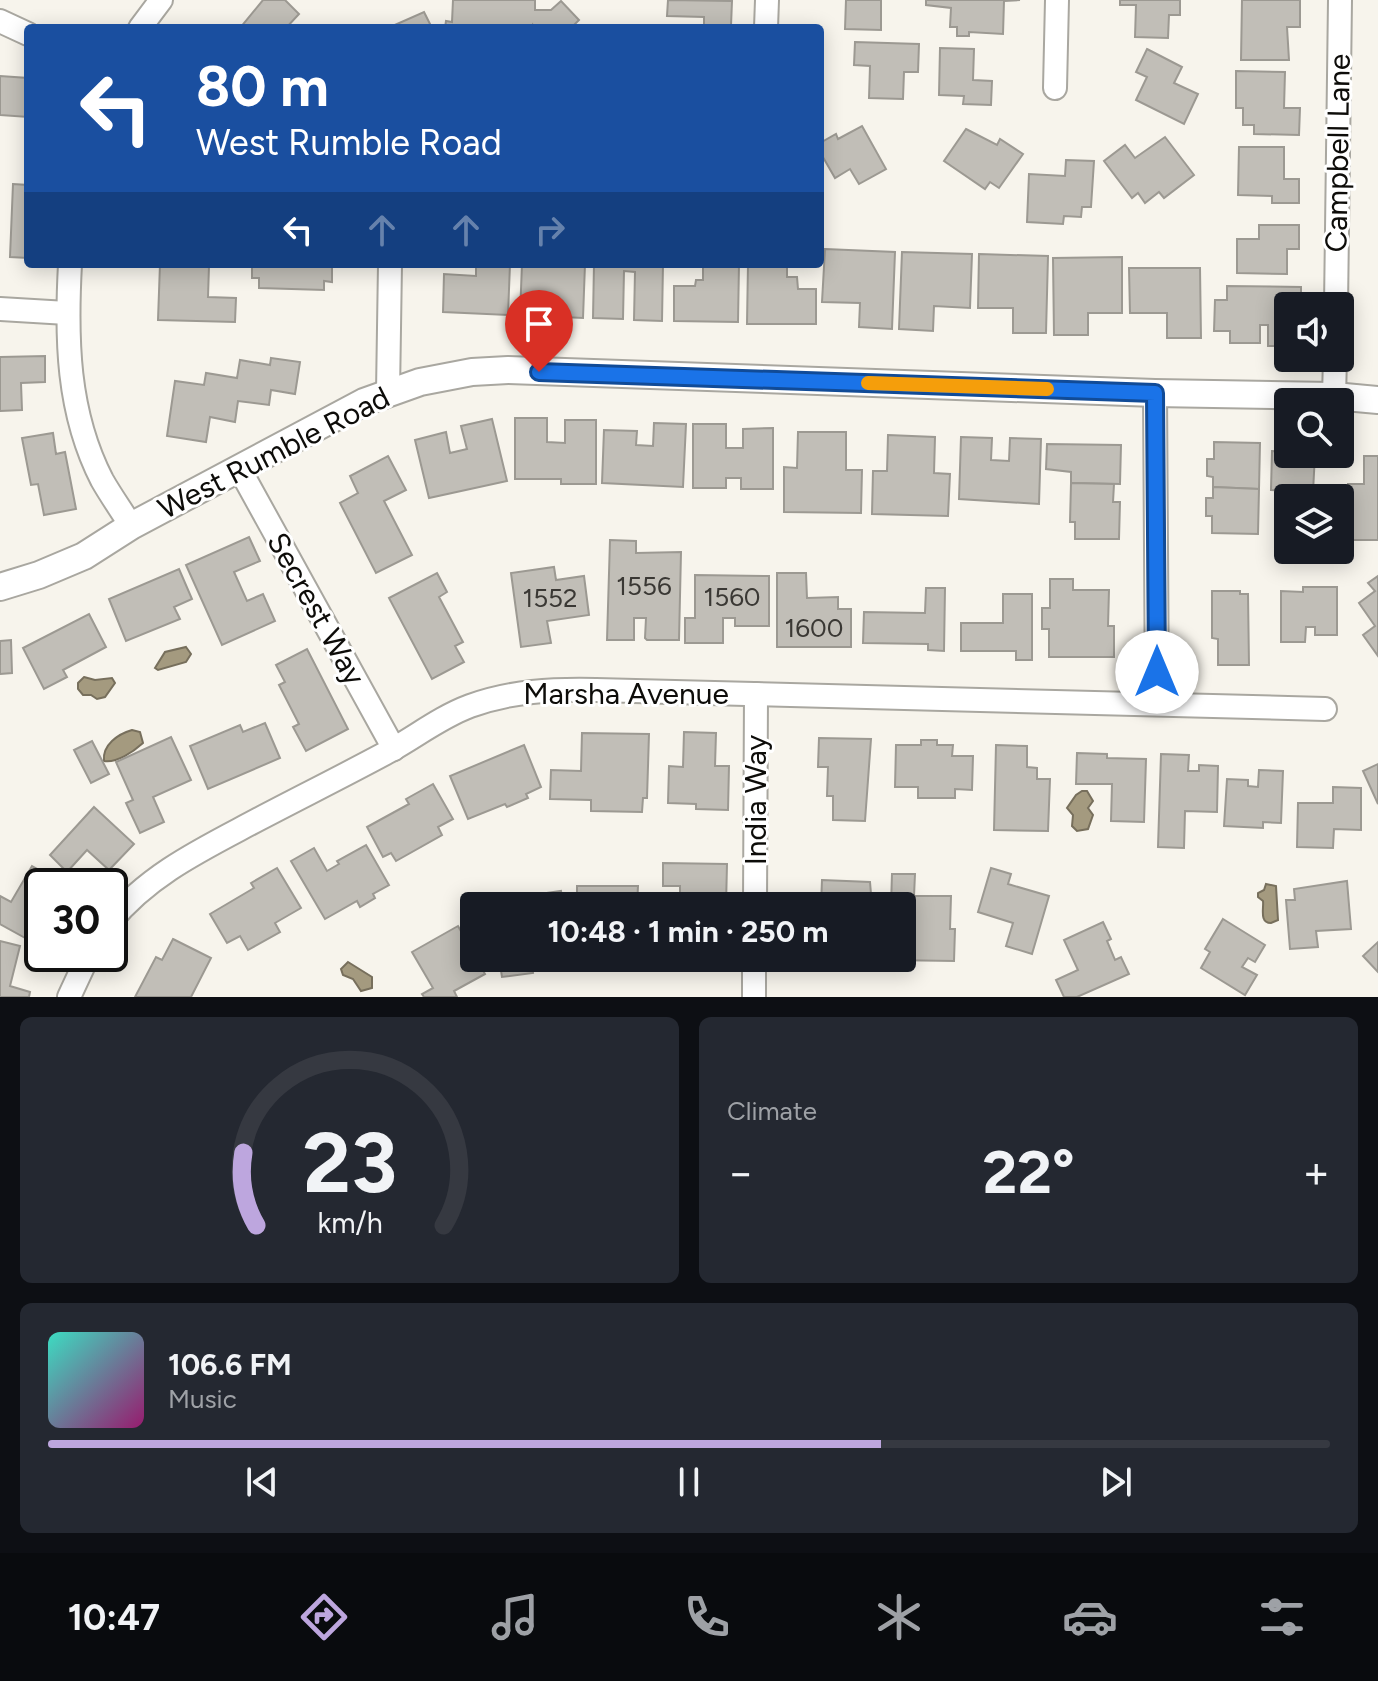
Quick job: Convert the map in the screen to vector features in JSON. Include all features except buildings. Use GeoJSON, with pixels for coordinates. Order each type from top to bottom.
{"type":"FeatureCollection","features":[{"type":"Feature","properties":{"kind":"street"},"geometry":{"type":"LineString","coordinates":[[143,24],[161,0]]}},
{"type":"Feature","properties":{"kind":"street"},"geometry":{"type":"LineString","coordinates":[[766,24],[767,0]]}},
{"type":"Feature","properties":{"kind":"street"},"geometry":{"type":"LineString","coordinates":[[1055,88],[1057,0]]}},
{"type":"Feature","properties":{"kind":"street","name":"Campbell Lane"},"geometry":{"type":"LineString","coordinates":[[1336,292],[1340,0]]}},
{"type":"Feature","properties":{"kind":"street"},"geometry":{"type":"LineString","coordinates":[[0,21],[24,32]]}},
{"type":"Feature","properties":{"kind":"street"},"geometry":{"type":"LineString","coordinates":[[70,268],[67,313],[72,387],[83,431],[102,479],[131,526]]}},
{"type":"Feature","properties":{"kind":"street"},"geometry":{"type":"LineString","coordinates":[[388,392],[390,268]]}},
{"type":"Feature","properties":{"kind":"street"},"geometry":{"type":"LineString","coordinates":[[0,309],[67,313]]}},
{"type":"Feature","properties":{"kind":"street","name":"West Rumble Road"},"geometry":{"type":"LineString","coordinates":[[0,587],[84,556],[131,526],[364,402],[420,382],[472,372],[508,370],[1274,395]]}},
{"type":"Feature","properties":{"kind":"street"},"geometry":{"type":"LineString","coordinates":[[1155,393],[1157,703]]}},
{"type":"Feature","properties":{"kind":"street","name":"West Rumble Road"},"geometry":{"type":"LineString","coordinates":[[1354,398],[1378,400]]}},
{"type":"Feature","properties":{"kind":"street","name":"Secrest Way"},"geometry":{"type":"LineString","coordinates":[[239,468],[394,749]]}},
{"type":"Feature","properties":{"kind":"street","name":"Marsha Avenue"},"geometry":{"type":"LineString","coordinates":[[128,903],[168,869],[394,749],[430,725],[469,706],[544,689],[1325,709]]}},
{"type":"Feature","properties":{"kind":"street","name":"India Way"},"geometry":{"type":"LineString","coordinates":[[755,892],[756,694]]}},
{"type":"Feature","properties":{"kind":"street"},"geometry":{"type":"LineString","coordinates":[[69,997],[81,972]]}},
{"type":"Feature","properties":{"kind":"street"},"geometry":{"type":"LineString","coordinates":[[754,972],[754,997]]}},
{"type":"Feature","properties":{"kind":"shaded area"},"geometry":{"type":"Polygon","coordinates":[[[186,647],[191,654],[186,662],[158,670],[155,668],[165,652],[186,647]]]}},
{"type":"Feature","properties":{"kind":"shaded area"},"geometry":{"type":"Polygon","coordinates":[[[84,677],[95,680],[112,678],[115,683],[105,697],[97,699],[83,695],[78,689],[78,683],[84,677]]]}},
{"type":"Feature","properties":{"kind":"shaded area"},"geometry":{"type":"Polygon","coordinates":[[[132,730],[140,732],[143,743],[119,759],[104,761],[112,741],[132,730]]]}},
{"type":"Feature","properties":{"kind":"shaded area"},"geometry":{"type":"Polygon","coordinates":[[[1082,791],[1087,791],[1093,801],[1088,808],[1093,815],[1088,829],[1077,831],[1072,826],[1073,815],[1067,808],[1082,791]]]}},
{"type":"Feature","properties":{"kind":"shaded area"},"geometry":{"type":"Polygon","coordinates":[[[1266,884],[1276,886],[1278,920],[1271,923],[1263,918],[1263,901],[1258,897],[1266,884]]]}},
{"type":"Feature","properties":{"kind":"shaded area"},"geometry":{"type":"Polygon","coordinates":[[[348,962],[372,977],[372,988],[361,991],[353,979],[343,975],[341,969],[348,962]]]}},
{"type":"Feature","properties":{"kind":"slow traffic"},"geometry":{"type":"LineString","coordinates":[[868,383],[1047,389]]}},
{"type":"Feature","properties":{"kind":"route"},"geometry":{"type":"LineString","coordinates":[[539,372],[1155,393],[1157,672]]}}]}
